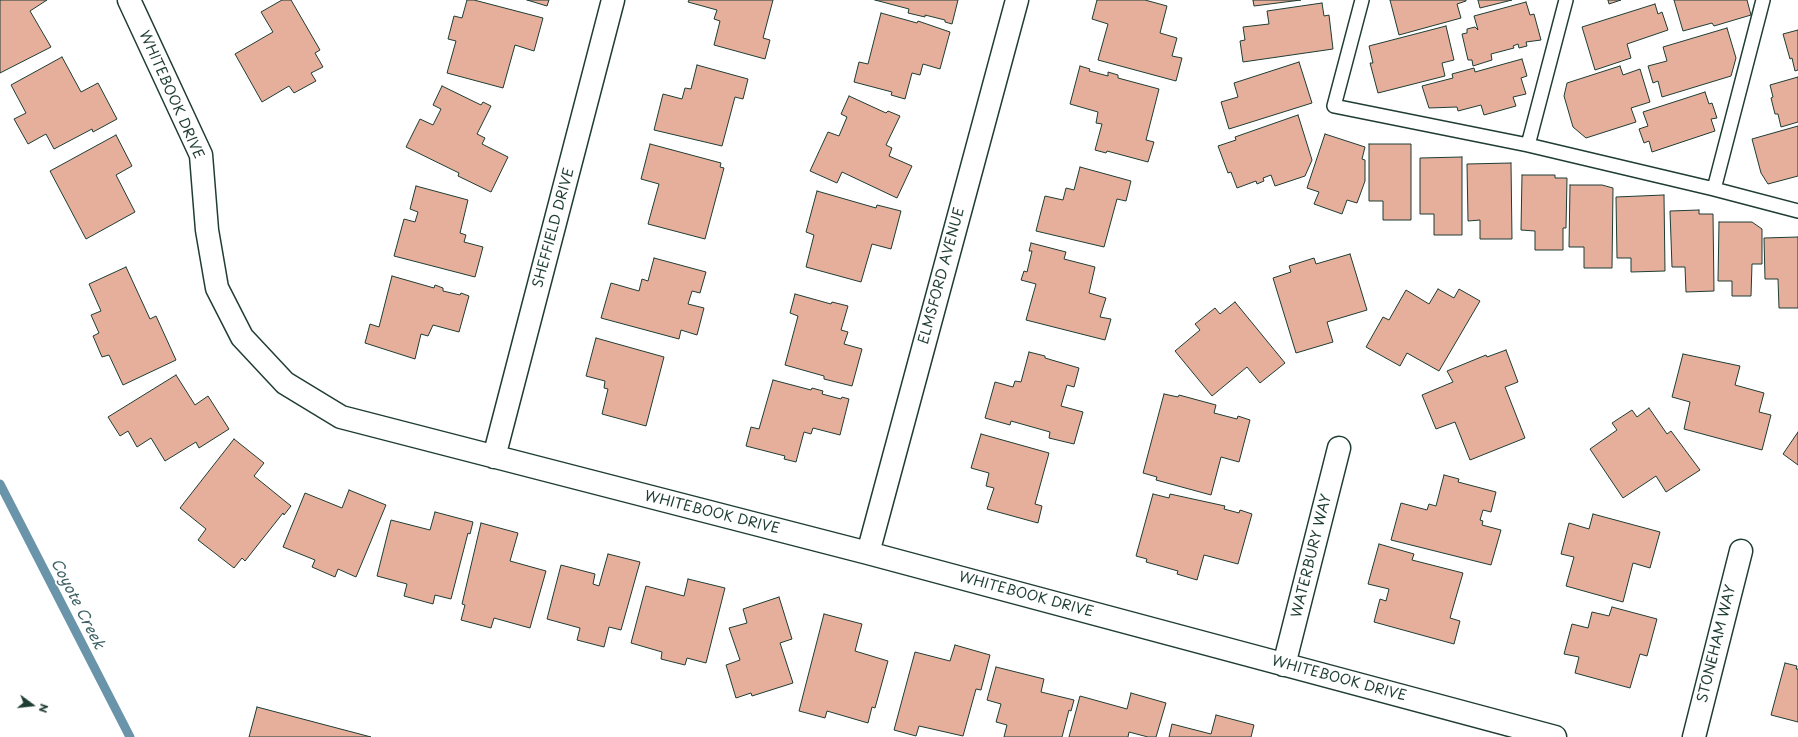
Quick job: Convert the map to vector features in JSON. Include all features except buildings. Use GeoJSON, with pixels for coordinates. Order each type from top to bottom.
{"type":"FeatureCollection","features":[{"type":"Feature","properties":{"kind":"street","name":"WHITEBOOK DRIVE"},"geometry":{"type":"LineString","coordinates":[[129,0],[201,156],[206,230],[217,288],[242,337],[285,383],[341,417],[868,553],[1555,737]]}},
{"type":"Feature","properties":{"kind":"street","name":"SHEFFIELD DRIVE"},"geometry":{"type":"LineString","coordinates":[[494,457],[613,0]]}},
{"type":"Feature","properties":{"kind":"street","name":"ELMSFORD AVENUE"},"geometry":{"type":"LineString","coordinates":[[868,553],[1017,0]]}},
{"type":"Feature","properties":{"kind":"street","name":"WATERBURY WAY"},"geometry":{"type":"LineString","coordinates":[[1284,665],[1339,448]]}},
{"type":"Feature","properties":{"kind":"street","name":"STONEHAM WAY"},"geometry":{"type":"LineString","coordinates":[[1694,737],[1741,550]]}},
{"type":"Feature","properties":{"kind":"lane"},"geometry":{"type":"LineString","coordinates":[[1362,0],[1334,106],[1528,145],[1714,189],[1798,211]]}},
{"type":"Feature","properties":{"kind":"lane"},"geometry":{"type":"LineString","coordinates":[[1528,145],[1566,0]]}},
{"type":"Feature","properties":{"kind":"lane"},"geometry":{"type":"LineString","coordinates":[[1714,189],[1763,0]]}},
{"type":"Feature","properties":{"kind":"waterway","name":"Coyote Creek"},"geometry":{"type":"LineString","coordinates":[[0,484],[130,737]]}}]}
